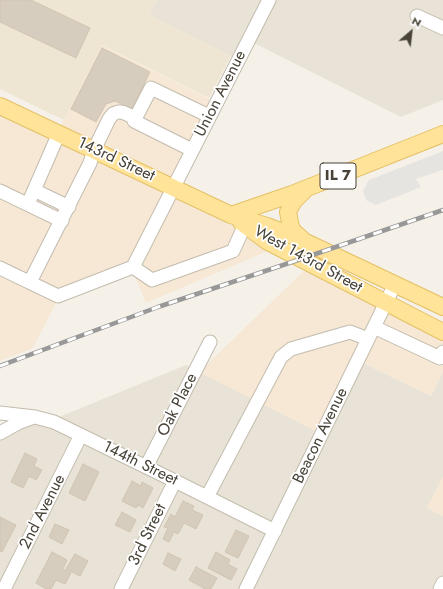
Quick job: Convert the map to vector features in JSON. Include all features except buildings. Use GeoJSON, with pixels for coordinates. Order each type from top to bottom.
{"type":"FeatureCollection","features":[{"type":"Feature","properties":{"kind":"main road","name":"143rd Street"},"geometry":{"type":"LineString","coordinates":[[0,106],[231,215]]}},
{"type":"Feature","properties":{"kind":"main road","name":"IL 7"},"geometry":{"type":"LineString","coordinates":[[231,215],[306,189],[443,134]]}},
{"type":"Feature","properties":{"kind":"main road"},"geometry":{"type":"LineString","coordinates":[[306,189],[292,202],[288,212],[289,222],[293,231],[308,243]]}},
{"type":"Feature","properties":{"kind":"main road","name":"West 143rd Street"},"geometry":{"type":"LineString","coordinates":[[231,215],[246,222],[286,233],[443,307]]}},
{"type":"Feature","properties":{"kind":"main road","name":"West 143rd Street"},"geometry":{"type":"LineString","coordinates":[[246,222],[268,242],[443,332]]}},
{"type":"Feature","properties":{"kind":"street","name":"Union Avenue"},"geometry":{"type":"LineString","coordinates":[[133,267],[269,0]]}},
{"type":"Feature","properties":{"kind":"street"},"geometry":{"type":"LineString","coordinates":[[417,16],[443,28]]}},
{"type":"Feature","properties":{"kind":"street"},"geometry":{"type":"LineString","coordinates":[[192,150],[134,121],[151,88],[209,116]]}},
{"type":"Feature","properties":{"kind":"street"},"geometry":{"type":"LineString","coordinates":[[30,282],[69,207],[90,163],[94,150],[113,114],[122,112],[136,118]]}},
{"type":"Feature","properties":{"kind":"street"},"geometry":{"type":"LineString","coordinates":[[28,204],[60,134]]}},
{"type":"Feature","properties":{"kind":"street"},"geometry":{"type":"LineString","coordinates":[[34,190],[69,207]]}},
{"type":"Feature","properties":{"kind":"street"},"geometry":{"type":"LineString","coordinates":[[0,191],[62,220]]}},
{"type":"Feature","properties":{"kind":"street"},"geometry":{"type":"LineString","coordinates":[[0,268],[58,296],[133,267],[152,280],[233,251],[246,222]]}},
{"type":"Feature","properties":{"kind":"street","name":"Beacon Avenue"},"geometry":{"type":"LineString","coordinates":[[246,589],[395,284]]}},
{"type":"Feature","properties":{"kind":"street"},"geometry":{"type":"LineString","coordinates":[[374,327],[441,355]]}},
{"type":"Feature","properties":{"kind":"street"},"geometry":{"type":"LineString","coordinates":[[207,497],[280,357],[291,350],[350,332],[368,340]]}},
{"type":"Feature","properties":{"kind":"street","name":"Oak Place"},"geometry":{"type":"LineString","coordinates":[[146,467],[210,342]]}},
{"type":"Feature","properties":{"kind":"street","name":"144th Street"},"geometry":{"type":"LineString","coordinates":[[0,413],[35,417],[54,422],[275,531]]}},
{"type":"Feature","properties":{"kind":"street"},"geometry":{"type":"LineString","coordinates":[[0,433],[18,423],[35,417]]}},
{"type":"Feature","properties":{"kind":"street","name":"2nd Avenue"},"geometry":{"type":"LineString","coordinates":[[4,589],[81,436]]}},
{"type":"Feature","properties":{"kind":"street","name":"3rd Street"},"geometry":{"type":"LineString","coordinates":[[121,589],[175,481]]}},
{"type":"Feature","properties":{"kind":"street"},"geometry":{"type":"LineString","coordinates":[[440,589],[443,583]]}},
{"type":"Feature","properties":{"kind":"shaded area"},"geometry":{"type":"Polygon","coordinates":[[[0,0],[157,0],[149,15],[231,56],[209,98],[102,45],[64,120],[0,89],[0,0]]]}},
{"type":"Feature","properties":{"kind":"shaded area"},"geometry":{"type":"Polygon","coordinates":[[[157,0],[266,0],[236,59],[149,15],[157,0]]]}},
{"type":"Feature","properties":{"kind":"shaded area"},"geometry":{"type":"Polygon","coordinates":[[[271,0],[443,0],[443,100],[401,117],[250,41],[271,0]]]}},
{"type":"Feature","properties":{"kind":"shaded area"},"geometry":{"type":"Polygon","coordinates":[[[102,45],[215,102],[172,186],[58,131],[102,45]]]}},
{"type":"Feature","properties":{"kind":"shaded area"},"geometry":{"type":"Polygon","coordinates":[[[0,108],[170,189],[131,265],[58,295],[33,282],[64,220],[0,189],[0,108]]]}},
{"type":"Feature","properties":{"kind":"shaded area"},"geometry":{"type":"Polygon","coordinates":[[[443,151],[443,170],[416,179],[421,187],[376,205],[366,200],[363,191],[369,180],[443,151]]]}},
{"type":"Feature","properties":{"kind":"shaded area"},"geometry":{"type":"Polygon","coordinates":[[[173,191],[229,218],[275,248],[146,303],[133,272],[173,191]]]}},
{"type":"Feature","properties":{"kind":"shaded area"},"geometry":{"type":"Polygon","coordinates":[[[0,192],[60,221],[30,280],[0,266],[0,192]]]}},
{"type":"Feature","properties":{"kind":"shaded area"},"geometry":{"type":"Polygon","coordinates":[[[309,266],[383,304],[320,433],[199,372],[309,266]]]}},
{"type":"Feature","properties":{"kind":"shaded area"},"geometry":{"type":"Polygon","coordinates":[[[0,271],[58,299],[33,348],[0,361],[0,271]]]}},
{"type":"Feature","properties":{"kind":"shaded area"},"geometry":{"type":"Polygon","coordinates":[[[386,305],[443,334],[443,372],[431,396],[359,361],[386,305]]]}},
{"type":"Feature","properties":{"kind":"shaded area"},"geometry":{"type":"Polygon","coordinates":[[[359,361],[431,396],[443,372],[443,477],[427,508],[443,516],[443,589],[248,589],[359,361]]]}},
{"type":"Feature","properties":{"kind":"shaded area"},"geometry":{"type":"Polygon","coordinates":[[[186,365],[320,433],[273,527],[54,419],[186,365]]]}},
{"type":"Feature","properties":{"kind":"shaded area"},"geometry":{"type":"Polygon","coordinates":[[[28,424],[51,425],[269,533],[241,589],[0,589],[0,438],[28,424]]]}},
{"type":"Feature","properties":{"kind":"shaded area"},"geometry":{"type":"Polygon","coordinates":[[[443,477],[443,516],[427,508],[443,477]]]}},
{"type":"Feature","properties":{"kind":"railway"},"geometry":{"type":"LineString","coordinates":[[0,366],[158,307],[443,210]]}}]}
